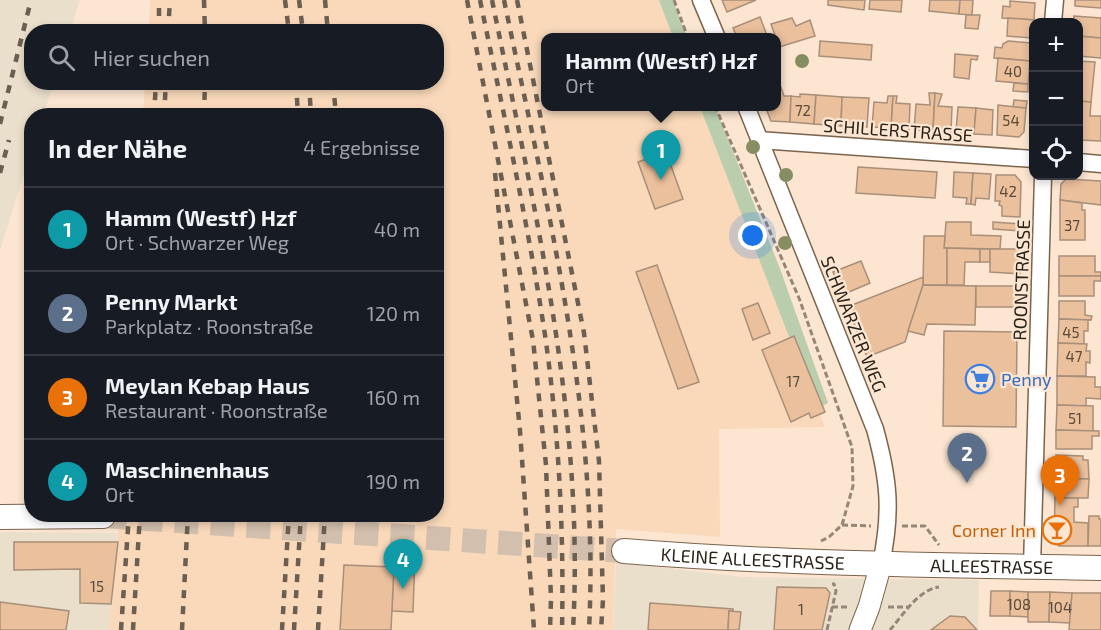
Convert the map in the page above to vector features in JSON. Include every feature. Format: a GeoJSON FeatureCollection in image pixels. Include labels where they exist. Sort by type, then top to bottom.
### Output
{"type":"FeatureCollection","features":[{"type":"Feature","properties":{"kind":"main road"},"geometry":{"type":"LineString","coordinates":[[0,517],[24,517]]}},
{"type":"Feature","properties":{"kind":"main road","name":"KLEINE ALLEESTRASSE"},"geometry":{"type":"LineString","coordinates":[[624,551],[716,558],[881,564]]}},
{"type":"Feature","properties":{"kind":"main road","name":"ALLEESTRASSE"},"geometry":{"type":"LineString","coordinates":[[881,564],[1101,568]]}},
{"type":"Feature","properties":{"kind":"street"},"geometry":{"type":"LineString","coordinates":[[701,0],[715,33]]}},
{"type":"Feature","properties":{"kind":"street"},"geometry":{"type":"LineString","coordinates":[[1053,18],[1055,0]]}},
{"type":"Feature","properties":{"kind":"street","name":"SCHWARZER WEG"},"geometry":{"type":"LineString","coordinates":[[748,111],[875,429],[886,468],[888,506],[888,526],[881,564]]}},
{"type":"Feature","properties":{"kind":"street","name":"SCHILLERSTRASSE"},"geometry":{"type":"LineString","coordinates":[[759,140],[1029,159]]}},
{"type":"Feature","properties":{"kind":"street"},"geometry":{"type":"LineString","coordinates":[[1083,162],[1101,164]]}},
{"type":"Feature","properties":{"kind":"street","name":"ROONSTRASSE"},"geometry":{"type":"LineString","coordinates":[[1032,567],[1043,180]]}},
{"type":"Feature","properties":{"kind":"street"},"geometry":{"type":"LineString","coordinates":[[860,630],[881,564]]}},
{"type":"Feature","properties":{"kind":"path"},"geometry":{"type":"LineString","coordinates":[[674,0],[686,33]]}},
{"type":"Feature","properties":{"kind":"path"},"geometry":{"type":"LineString","coordinates":[[717,111],[799,298],[852,447],[853,486],[842,525],[829,537],[820,541]]}},
{"type":"Feature","properties":{"kind":"path"},"geometry":{"type":"LineString","coordinates":[[825,584],[834,584],[836,591],[827,630]]}},
{"type":"Feature","properties":{"kind":"path"},"geometry":{"type":"LineString","coordinates":[[890,630],[929,588],[941,586]]}},
{"type":"Feature","properties":{"kind":"shaded area"},"geometry":{"type":"Polygon","coordinates":[[[0,0],[80,0],[72,24],[24,24],[24,90],[52,90],[45,108],[24,108],[24,174],[0,250],[0,0]]]}},
{"type":"Feature","properties":{"kind":"shaded area"},"geometry":{"type":"Polygon","coordinates":[[[150,0],[659,0],[671,33],[541,33],[541,111],[702,111],[825,427],[719,429],[720,537],[616,529],[613,630],[108,630],[119,522],[444,522],[444,108],[143,108],[145,90],[444,90],[444,24],[149,24],[150,0]]]}},
{"type":"Feature","properties":{"kind":"shaded area"},"geometry":{"type":"Polygon","coordinates":[[[0,532],[118,533],[108,630],[0,630],[0,532]]]}},
{"type":"Feature","properties":{"kind":"shaded area"},"geometry":{"type":"Polygon","coordinates":[[[616,562],[743,577],[979,580],[978,630],[613,630],[616,562]]]}},
{"type":"Feature","properties":{"kind":"green space"},"geometry":{"type":"Polygon","coordinates":[[[659,0],[673,0],[685,33],[671,33],[659,0]]]}},
{"type":"Feature","properties":{"kind":"green space"},"geometry":{"type":"Polygon","coordinates":[[[702,111],[717,111],[779,266],[828,403],[817,409],[702,111]]]}},
{"type":"Feature","properties":{"kind":"building"},"geometry":{"type":"Polygon","coordinates":[[[722,0],[756,0],[727,12],[722,0]]]}},
{"type":"Feature","properties":{"kind":"building"},"geometry":{"type":"Polygon","coordinates":[[[828,0],[865,0],[864,10],[828,5],[828,0]]]}},
{"type":"Feature","properties":{"kind":"building"},"geometry":{"type":"Polygon","coordinates":[[[870,0],[902,0],[901,12],[869,9],[870,0]]]}},
{"type":"Feature","properties":{"kind":"building"},"geometry":{"type":"Polygon","coordinates":[[[930,0],[960,0],[959,14],[929,11],[930,0]]]}},
{"type":"Feature","properties":{"kind":"building"},"geometry":{"type":"Polygon","coordinates":[[[960,0],[973,0],[972,15],[959,14],[960,0]]]}},
{"type":"Feature","properties":{"kind":"building"},"geometry":{"type":"Polygon","coordinates":[[[1075,0],[1101,0],[1101,8],[1075,6],[1075,0]]]}},
{"type":"Feature","properties":{"kind":"building"},"geometry":{"type":"Polygon","coordinates":[[[1010,1],[1035,3],[1034,18],[1002,18],[1003,6],[1010,7],[1010,1]]]}},
{"type":"Feature","properties":{"kind":"building"},"geometry":{"type":"Polygon","coordinates":[[[966,15],[980,15],[978,29],[965,28],[966,15]]]}},
{"type":"Feature","properties":{"kind":"building"},"geometry":{"type":"Polygon","coordinates":[[[1074,16],[1101,18],[1101,38],[1083,36],[1083,18],[1074,18],[1074,16]]]}},
{"type":"Feature","properties":{"kind":"building"},"geometry":{"type":"Polygon","coordinates":[[[760,17],[766,33],[735,33],[733,28],[760,17]]]}},
{"type":"Feature","properties":{"kind":"building"},"geometry":{"type":"Polygon","coordinates":[[[792,18],[796,26],[810,20],[815,36],[781,46],[781,33],[774,33],[771,24],[792,18]]]}},
{"type":"Feature","properties":{"kind":"building"},"geometry":{"type":"Polygon","coordinates":[[[1008,18],[1029,20],[1029,38],[1007,36],[1008,18]]]}},
{"type":"Feature","properties":{"kind":"building"},"geometry":{"type":"Polygon","coordinates":[[[1083,36],[1101,38],[1101,58],[1083,56],[1083,36]]]}},
{"type":"Feature","properties":{"kind":"building"},"geometry":{"type":"Polygon","coordinates":[[[820,41],[872,45],[871,60],[819,56],[820,41]]]}},
{"type":"Feature","properties":{"kind":"building"},"geometry":{"type":"Polygon","coordinates":[[[1008,41],[1029,43],[1029,61],[994,58],[995,47],[1002,48],[1003,44],[1008,41]]]}},
{"type":"Feature","properties":{"kind":"building"},"geometry":{"type":"Polygon","coordinates":[[[955,54],[978,56],[977,60],[971,59],[969,79],[954,77],[955,54]]]}},
{"type":"Feature","properties":{"kind":"building"},"geometry":{"type":"Polygon","coordinates":[[[998,58],[1029,61],[1028,84],[996,81],[998,58]]]}},
{"type":"Feature","properties":{"kind":"building"},"geometry":{"type":"Polygon","coordinates":[[[1083,61],[1095,62],[1091,102],[1083,101],[1083,61]]]}},
{"type":"Feature","properties":{"kind":"building"},"geometry":{"type":"Polygon","coordinates":[[[1014,83],[1028,84],[1028,92],[1013,91],[1014,83]]]}},
{"type":"Feature","properties":{"kind":"building"},"geometry":{"type":"Polygon","coordinates":[[[781,88],[784,96],[791,96],[790,122],[771,121],[767,111],[781,111],[781,88]]]}},
{"type":"Feature","properties":{"kind":"building"},"geometry":{"type":"Polygon","coordinates":[[[929,93],[935,93],[933,131],[914,130],[916,104],[930,105],[929,93]]]}},
{"type":"Feature","properties":{"kind":"building"},"geometry":{"type":"Polygon","coordinates":[[[935,93],[942,94],[938,106],[952,107],[951,132],[933,131],[935,93]]]}},
{"type":"Feature","properties":{"kind":"building"},"geometry":{"type":"Polygon","coordinates":[[[800,94],[816,95],[814,124],[790,122],[791,96],[800,97],[800,94]]]}},
{"type":"Feature","properties":{"kind":"building"},"geometry":{"type":"Polygon","coordinates":[[[816,95],[842,97],[841,126],[814,124],[816,95]]]}},
{"type":"Feature","properties":{"kind":"building"},"geometry":{"type":"Polygon","coordinates":[[[888,96],[893,96],[891,128],[872,127],[874,102],[887,103],[888,96]]]}},
{"type":"Feature","properties":{"kind":"building"},"geometry":{"type":"Polygon","coordinates":[[[893,96],[897,96],[896,103],[910,104],[909,130],[891,128],[893,96]]]}},
{"type":"Feature","properties":{"kind":"building"},"geometry":{"type":"Polygon","coordinates":[[[842,97],[869,98],[867,127],[841,126],[842,97]]]}},
{"type":"Feature","properties":{"kind":"building"},"geometry":{"type":"Polygon","coordinates":[[[1014,100],[1027,101],[1026,108],[1013,107],[1014,100]]]}},
{"type":"Feature","properties":{"kind":"building"},"geometry":{"type":"Polygon","coordinates":[[[1083,101],[1091,102],[1090,116],[1101,116],[1101,141],[1083,140],[1083,101]]]}},
{"type":"Feature","properties":{"kind":"building"},"geometry":{"type":"Polygon","coordinates":[[[998,105],[1026,108],[1024,132],[1019,137],[997,135],[998,105]]]}},
{"type":"Feature","properties":{"kind":"building"},"geometry":{"type":"Polygon","coordinates":[[[958,107],[976,108],[974,134],[956,132],[958,107]]]}},
{"type":"Feature","properties":{"kind":"building"},"geometry":{"type":"Polygon","coordinates":[[[976,108],[993,110],[992,135],[974,134],[976,108]]]}},
{"type":"Feature","properties":{"kind":"building"},"geometry":{"type":"Polygon","coordinates":[[[666,152],[683,199],[655,209],[638,162],[666,152]]]}},
{"type":"Feature","properties":{"kind":"building"},"geometry":{"type":"Polygon","coordinates":[[[858,167],[937,172],[935,198],[856,193],[858,167]]]}},
{"type":"Feature","properties":{"kind":"building"},"geometry":{"type":"Polygon","coordinates":[[[954,172],[973,173],[971,204],[966,204],[967,198],[953,197],[954,172]]]}},
{"type":"Feature","properties":{"kind":"building"},"geometry":{"type":"Polygon","coordinates":[[[973,173],[991,174],[989,199],[976,198],[975,205],[971,204],[973,173]]]}},
{"type":"Feature","properties":{"kind":"building"},"geometry":{"type":"Polygon","coordinates":[[[996,175],[1015,175],[1021,182],[1020,217],[1002,216],[1000,201],[995,201],[996,175]]]}},
{"type":"Feature","properties":{"kind":"building"},"geometry":{"type":"Polygon","coordinates":[[[1065,180],[1101,181],[1101,205],[1060,200],[1061,184],[1065,180]]]}},
{"type":"Feature","properties":{"kind":"building"},"geometry":{"type":"Polygon","coordinates":[[[1060,200],[1082,203],[1082,210],[1085,210],[1085,240],[1060,240],[1060,200]]]}},
{"type":"Feature","properties":{"kind":"building"},"geometry":{"type":"Polygon","coordinates":[[[946,222],[971,222],[971,235],[1001,236],[1000,249],[944,248],[946,222]]]}},
{"type":"Feature","properties":{"kind":"building"},"geometry":{"type":"Polygon","coordinates":[[[993,222],[1020,224],[1020,231],[993,229],[993,222]]]}},
{"type":"Feature","properties":{"kind":"building"},"geometry":{"type":"Polygon","coordinates":[[[924,236],[945,236],[947,285],[923,285],[924,236]]]}},
{"type":"Feature","properties":{"kind":"building"},"geometry":{"type":"Polygon","coordinates":[[[947,248],[980,249],[980,262],[965,262],[964,285],[947,285],[947,248]]]}},
{"type":"Feature","properties":{"kind":"building"},"geometry":{"type":"Polygon","coordinates":[[[980,249],[990,249],[990,262],[980,262],[980,249]]]}},
{"type":"Feature","properties":{"kind":"building"},"geometry":{"type":"Polygon","coordinates":[[[990,249],[1020,249],[1020,274],[990,272],[990,249]]]}},
{"type":"Feature","properties":{"kind":"building"},"geometry":{"type":"Polygon","coordinates":[[[1059,256],[1095,256],[1095,272],[1101,272],[1101,276],[1059,276],[1059,256]]]}},
{"type":"Feature","properties":{"kind":"building"},"geometry":{"type":"Polygon","coordinates":[[[861,261],[870,283],[842,295],[833,272],[861,261]]]}},
{"type":"Feature","properties":{"kind":"building"},"geometry":{"type":"Polygon","coordinates":[[[657,265],[699,382],[678,389],[636,272],[657,265]]]}},
{"type":"Feature","properties":{"kind":"building"},"geometry":{"type":"Polygon","coordinates":[[[1059,276],[1101,276],[1101,281],[1094,281],[1094,296],[1059,296],[1059,276]]]}},
{"type":"Feature","properties":{"kind":"building"},"geometry":{"type":"Polygon","coordinates":[[[923,277],[923,285],[905,342],[867,357],[847,307],[923,277]]]}},
{"type":"Feature","properties":{"kind":"building"},"geometry":{"type":"Polygon","coordinates":[[[923,285],[976,286],[975,325],[927,324],[924,335],[908,331],[923,285]]]}},
{"type":"Feature","properties":{"kind":"building"},"geometry":{"type":"Polygon","coordinates":[[[976,286],[1019,286],[1019,307],[976,307],[976,286]]]}},
{"type":"Feature","properties":{"kind":"building"},"geometry":{"type":"Polygon","coordinates":[[[1059,301],[1085,301],[1085,315],[1092,316],[1091,320],[1059,319],[1059,301]]]}},
{"type":"Feature","properties":{"kind":"building"},"geometry":{"type":"Polygon","coordinates":[[[758,303],[770,333],[753,340],[742,309],[758,303]]]}},
{"type":"Feature","properties":{"kind":"building"},"geometry":{"type":"Polygon","coordinates":[[[1059,319],[1091,320],[1088,320],[1088,331],[1084,331],[1084,344],[1058,343],[1059,319]]]}},
{"type":"Feature","properties":{"kind":"building","name":"Penny"},"geometry":{"type":"Polygon","coordinates":[[[944,331],[1017,332],[1016,427],[943,426],[944,331]]]}},
{"type":"Feature","properties":{"kind":"building"},"geometry":{"type":"Polygon","coordinates":[[[794,336],[825,412],[811,418],[809,413],[791,422],[762,350],[794,336]]]}},
{"type":"Feature","properties":{"kind":"building"},"geometry":{"type":"Polygon","coordinates":[[[1058,343],[1087,344],[1086,351],[1090,351],[1090,363],[1086,362],[1086,376],[1057,376],[1058,343]]]}},
{"type":"Feature","properties":{"kind":"building"},"geometry":{"type":"Polygon","coordinates":[[[1057,376],[1095,377],[1095,387],[1101,387],[1101,399],[1086,398],[1086,406],[1057,405],[1057,376]]]}},
{"type":"Feature","properties":{"kind":"building"},"geometry":{"type":"Polygon","coordinates":[[[1057,405],[1093,406],[1093,431],[1056,430],[1057,405]]]}},
{"type":"Feature","properties":{"kind":"building"},"geometry":{"type":"Polygon","coordinates":[[[1056,430],[1099,431],[1099,436],[1092,436],[1092,449],[1056,449],[1056,430]]]}},
{"type":"Feature","properties":{"kind":"building"},"geometry":{"type":"Polygon","coordinates":[[[1056,455],[1083,456],[1083,460],[1088,460],[1089,479],[1055,478],[1056,455]]]}},
{"type":"Feature","properties":{"kind":"building"},"geometry":{"type":"Polygon","coordinates":[[[1055,478],[1089,479],[1088,498],[1055,498],[1055,478]]]}},
{"type":"Feature","properties":{"kind":"building"},"geometry":{"type":"Polygon","coordinates":[[[1055,498],[1078,498],[1078,507],[1074,507],[1074,522],[1088,523],[1088,546],[1059,546],[1054,540],[1055,498]]]}},
{"type":"Feature","properties":{"kind":"building"},"geometry":{"type":"Polygon","coordinates":[[[1089,516],[1099,516],[1101,519],[1101,546],[1088,546],[1089,516]]]}},
{"type":"Feature","properties":{"kind":"building"},"geometry":{"type":"Polygon","coordinates":[[[14,542],[118,542],[111,604],[80,603],[80,569],[14,570],[14,542]]]}},
{"type":"Feature","properties":{"kind":"building"},"geometry":{"type":"Polygon","coordinates":[[[394,556],[415,557],[413,612],[392,611],[394,556]]]}},
{"type":"Feature","properties":{"kind":"building"},"geometry":{"type":"Polygon","coordinates":[[[344,565],[394,567],[391,630],[340,630],[344,565]]]}},
{"type":"Feature","properties":{"kind":"building"},"geometry":{"type":"Polygon","coordinates":[[[777,587],[826,588],[830,593],[822,630],[774,630],[777,587]]]}},
{"type":"Feature","properties":{"kind":"building"},"geometry":{"type":"Polygon","coordinates":[[[991,591],[1010,591],[1010,616],[990,616],[991,591]]]}},
{"type":"Feature","properties":{"kind":"building"},"geometry":{"type":"Polygon","coordinates":[[[1010,591],[1028,592],[1028,617],[1010,616],[1010,591]]]}},
{"type":"Feature","properties":{"kind":"building"},"geometry":{"type":"Polygon","coordinates":[[[1028,592],[1050,592],[1049,622],[1028,622],[1028,592]]]}},
{"type":"Feature","properties":{"kind":"building"},"geometry":{"type":"Polygon","coordinates":[[[1050,592],[1072,593],[1070,623],[1049,622],[1050,592]]]}},
{"type":"Feature","properties":{"kind":"building"},"geometry":{"type":"Polygon","coordinates":[[[1072,593],[1101,593],[1101,630],[1069,630],[1072,593]]]}},
{"type":"Feature","properties":{"kind":"building"},"geometry":{"type":"Polygon","coordinates":[[[0,602],[69,611],[66,630],[0,630],[0,602]]]}},
{"type":"Feature","properties":{"kind":"building"},"geometry":{"type":"Polygon","coordinates":[[[650,603],[733,609],[733,612],[729,611],[728,630],[648,630],[650,603]]]}},
{"type":"Feature","properties":{"kind":"building"},"geometry":{"type":"Polygon","coordinates":[[[729,611],[741,612],[739,630],[728,630],[729,611]]]}},
{"type":"Feature","properties":{"kind":"building"},"geometry":{"type":"Polygon","coordinates":[[[950,616],[965,617],[977,630],[931,630],[950,616]]]}},
{"type":"Feature","properties":{"kind":"tunnel"},"geometry":{"type":"LineString","coordinates":[[192,522],[624,551]]}},
{"type":"Feature","properties":{"kind":"railway"},"geometry":{"type":"LineString","coordinates":[[25,24],[31,0]]}},
{"type":"Feature","properties":{"kind":"railway"},"geometry":{"type":"LineString","coordinates":[[159,0],[159,24]]}},
{"type":"Feature","properties":{"kind":"railway"},"geometry":{"type":"LineString","coordinates":[[168,24],[170,0]]}},
{"type":"Feature","properties":{"kind":"railway"},"geometry":{"type":"LineString","coordinates":[[204,0],[205,24]]}},
{"type":"Feature","properties":{"kind":"railway"},"geometry":{"type":"LineString","coordinates":[[285,0],[288,24]]}},
{"type":"Feature","properties":{"kind":"railway"},"geometry":{"type":"LineString","coordinates":[[299,0],[302,24]]}},
{"type":"Feature","properties":{"kind":"railway"},"geometry":{"type":"LineString","coordinates":[[325,0],[327,24]]}},
{"type":"Feature","properties":{"kind":"railway"},"geometry":{"type":"LineString","coordinates":[[467,0],[533,340],[546,465],[550,630]]}},
{"type":"Feature","properties":{"kind":"railway"},"geometry":{"type":"LineString","coordinates":[[480,0],[523,209],[550,372],[559,482],[562,630]]}},
{"type":"Feature","properties":{"kind":"railway"},"geometry":{"type":"LineString","coordinates":[[492,0],[539,234],[564,392],[575,550],[573,630]]}},
{"type":"Feature","properties":{"kind":"railway"},"geometry":{"type":"LineString","coordinates":[[504,0],[553,234],[578,392],[586,471],[590,550],[589,630]]}},
{"type":"Feature","properties":{"kind":"railway"},"geometry":{"type":"LineString","coordinates":[[517,0],[584,333],[599,461],[603,600],[601,630]]}},
{"type":"Feature","properties":{"kind":"railway"},"geometry":{"type":"LineString","coordinates":[[0,124],[24,28]]}},
{"type":"Feature","properties":{"kind":"railway"},"geometry":{"type":"LineString","coordinates":[[154,108],[156,90]]}},
{"type":"Feature","properties":{"kind":"railway"},"geometry":{"type":"LineString","coordinates":[[164,108],[166,90]]}},
{"type":"Feature","properties":{"kind":"railway"},"geometry":{"type":"LineString","coordinates":[[204,108],[205,90]]}},
{"type":"Feature","properties":{"kind":"railway"},"geometry":{"type":"LineString","coordinates":[[296,90],[298,108]]}},
{"type":"Feature","properties":{"kind":"railway"},"geometry":{"type":"LineString","coordinates":[[309,90],[311,108]]}},
{"type":"Feature","properties":{"kind":"railway"},"geometry":{"type":"LineString","coordinates":[[334,90],[335,108]]}},
{"type":"Feature","properties":{"kind":"railway"},"geometry":{"type":"LineString","coordinates":[[0,173],[9,140]]}},
{"type":"Feature","properties":{"kind":"railway"},"geometry":{"type":"LineString","coordinates":[[495,173],[520,431],[534,630]]}},
{"type":"Feature","properties":{"kind":"railway"},"geometry":{"type":"LineString","coordinates":[[121,630],[128,522]]}},
{"type":"Feature","properties":{"kind":"railway"},"geometry":{"type":"LineString","coordinates":[[133,630],[140,522]]}},
{"type":"Feature","properties":{"kind":"railway"},"geometry":{"type":"LineString","coordinates":[[182,630],[188,522]]}},
{"type":"Feature","properties":{"kind":"railway"},"geometry":{"type":"LineString","coordinates":[[282,630],[289,522]]}},
{"type":"Feature","properties":{"kind":"railway"},"geometry":{"type":"LineString","coordinates":[[294,630],[301,522]]}},
{"type":"Feature","properties":{"kind":"railway"},"geometry":{"type":"LineString","coordinates":[[318,630],[325,522]]}},
{"type":"Feature","properties":{"kind":"place","name":"Hamm (Westf) Hzf"},"geometry":{"type":"Point","coordinates":[661,180]}},
{"type":"Feature","properties":{"kind":"place","name":"Penny"},"geometry":{"type":"Point","coordinates":[980,379]}},
{"type":"Feature","properties":{"kind":"place","name":"Penny Markt"},"geometry":{"type":"Point","coordinates":[967,483]}},
{"type":"Feature","properties":{"kind":"place","name":"Meylan Kebap Haus"},"geometry":{"type":"Point","coordinates":[1060,505]}},
{"type":"Feature","properties":{"kind":"place","name":"Corner Inn"},"geometry":{"type":"Point","coordinates":[1057,530]}},
{"type":"Feature","properties":{"kind":"place","name":"Maschinenhaus"},"geometry":{"type":"Point","coordinates":[403,589]}}]}
